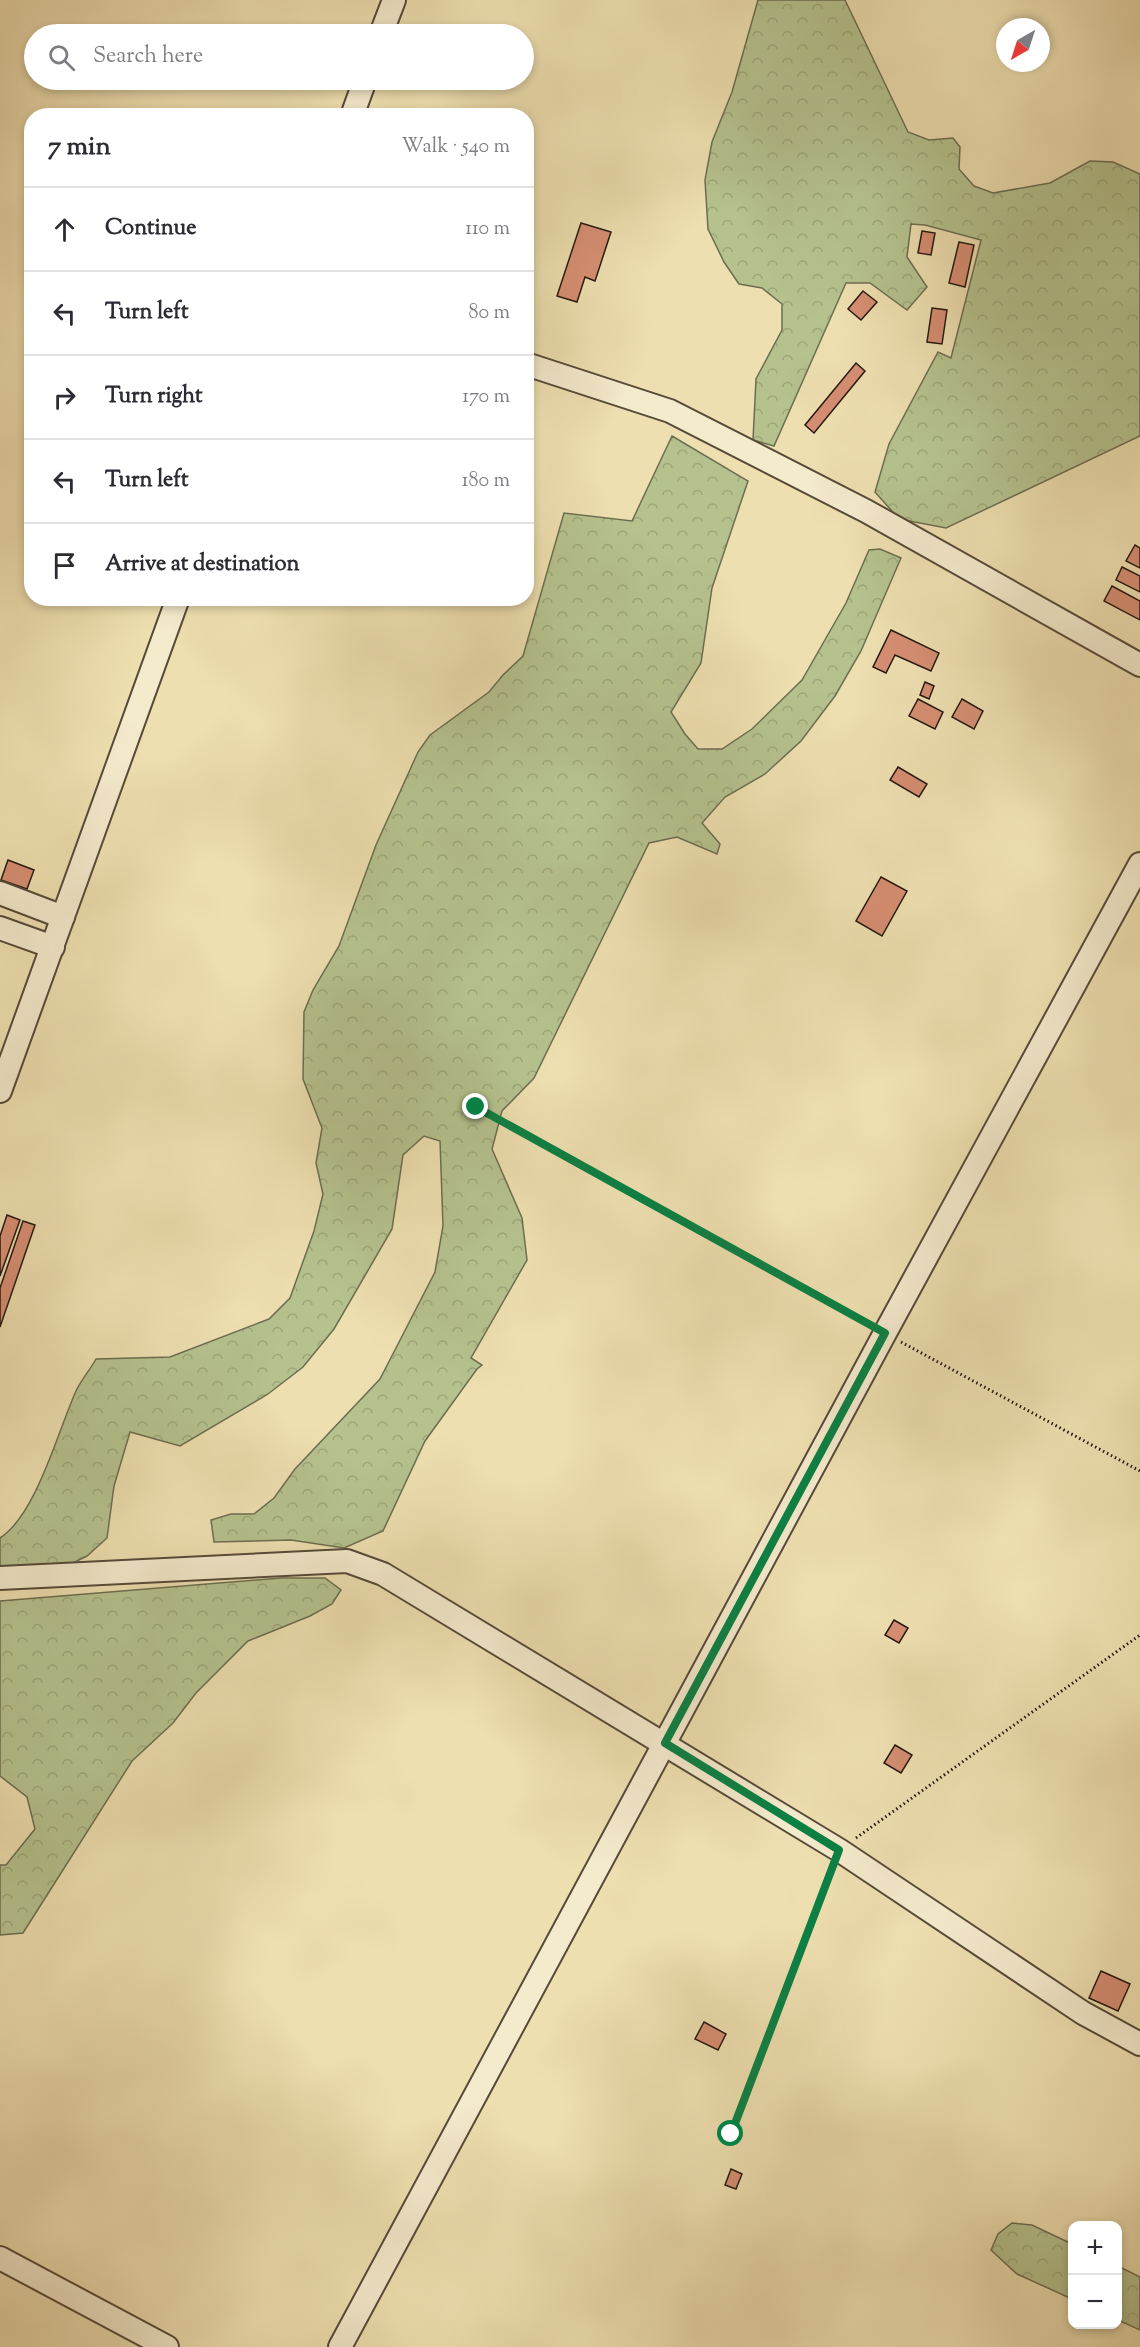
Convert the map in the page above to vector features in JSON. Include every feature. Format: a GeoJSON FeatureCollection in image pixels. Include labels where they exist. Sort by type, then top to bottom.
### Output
{"type":"FeatureCollection","features":[{"type":"Feature","properties":{"kind":"street"},"geometry":{"type":"LineString","coordinates":[[385,24],[394,0]]}},
{"type":"Feature","properties":{"kind":"street"},"geometry":{"type":"LineString","coordinates":[[355,108],[361,90]]}},
{"type":"Feature","properties":{"kind":"street"},"geometry":{"type":"LineString","coordinates":[[534,367],[670,411],[866,512],[1140,665]]}},
{"type":"Feature","properties":{"kind":"street"},"geometry":{"type":"LineString","coordinates":[[0,1091],[175,606]]}},
{"type":"Feature","properties":{"kind":"street"},"geometry":{"type":"LineString","coordinates":[[340,2347],[1140,864]]}},
{"type":"Feature","properties":{"kind":"street"},"geometry":{"type":"LineString","coordinates":[[0,893],[63,917]]}},
{"type":"Feature","properties":{"kind":"street"},"geometry":{"type":"LineString","coordinates":[[0,928],[53,947]]}},
{"type":"Feature","properties":{"kind":"street"},"geometry":{"type":"LineString","coordinates":[[0,1578],[347,1561],[383,1574],[839,1850],[1083,2013],[1140,2044]]}},
{"type":"Feature","properties":{"kind":"street"},"geometry":{"type":"LineString","coordinates":[[0,2258],[167,2347]]}},
{"type":"Feature","properties":{"kind":"path"},"geometry":{"type":"LineString","coordinates":[[476,1107],[1140,1471]]}},
{"type":"Feature","properties":{"kind":"path"},"geometry":{"type":"LineString","coordinates":[[731,2134],[839,1850],[1140,1635]]}},
{"type":"Feature","properties":{"kind":"green space"},"geometry":{"type":"Polygon","coordinates":[[[758,0],[845,0],[908,132],[929,140],[953,138],[960,147],[959,169],[974,186],[993,193],[1050,183],[1090,161],[1113,162],[1140,174],[1140,436],[946,528],[899,519],[875,492],[889,444],[938,352],[951,358],[981,240],[925,225],[911,224],[907,257],[927,287],[907,310],[870,283],[846,283],[774,446],[753,440],[756,379],[782,330],[782,304],[762,288],[739,284],[724,262],[708,229],[705,180],[712,142],[732,92],[758,0]]]}},
{"type":"Feature","properties":{"kind":"green space"},"geometry":{"type":"Polygon","coordinates":[[[672,436],[748,481],[712,588],[701,663],[671,712],[698,749],[722,749],[752,729],[802,680],[846,603],[869,550],[880,549],[901,558],[861,651],[835,696],[801,741],[765,774],[725,797],[702,823],[720,844],[717,854],[677,837],[649,843],[534,1078],[502,1111],[492,1149],[522,1218],[527,1260],[471,1358],[482,1365],[425,1441],[383,1531],[344,1548],[291,1540],[214,1542],[211,1520],[231,1514],[254,1514],[274,1498],[295,1469],[380,1379],[435,1272],[443,1226],[440,1141],[424,1136],[403,1155],[392,1229],[334,1329],[303,1367],[268,1394],[180,1446],[130,1432],[114,1486],[107,1538],[87,1556],[69,1565],[0,1568],[0,1538],[13,1527],[25,1511],[45,1471],[76,1391],[96,1359],[170,1357],[269,1319],[290,1298],[314,1231],[323,1194],[316,1163],[322,1128],[303,1079],[304,1012],[313,990],[339,946],[376,845],[418,752],[430,735],[489,692],[523,656],[564,513],[632,521],[672,436]]]}},
{"type":"Feature","properties":{"kind":"green space"},"geometry":{"type":"Polygon","coordinates":[[[281,1578],[325,1578],[341,1590],[332,1604],[310,1616],[248,1641],[196,1693],[173,1723],[132,1761],[23,1933],[0,1935],[0,1865],[6,1865],[35,1829],[27,1797],[0,1776],[0,1601],[281,1578]]]}},
{"type":"Feature","properties":{"kind":"green space"},"geometry":{"type":"Polygon","coordinates":[[[1012,2223],[1032,2225],[1068,2242],[1068,2297],[1017,2274],[991,2250],[998,2234],[1012,2223]]]}},
{"type":"Feature","properties":{"kind":"green space"},"geometry":{"type":"Polygon","coordinates":[[[1122,2268],[1140,2277],[1140,2330],[1122,2322],[1122,2268]]]}},
{"type":"Feature","properties":{"kind":"building"},"geometry":{"type":"Polygon","coordinates":[[[581,223],[611,232],[595,281],[585,277],[577,302],[557,296],[581,223]]]}},
{"type":"Feature","properties":{"kind":"building"},"geometry":{"type":"Polygon","coordinates":[[[922,231],[935,233],[931,255],[918,253],[922,231]]]}},
{"type":"Feature","properties":{"kind":"building"},"geometry":{"type":"Polygon","coordinates":[[[959,242],[974,245],[965,287],[949,283],[959,242]]]}},
{"type":"Feature","properties":{"kind":"building"},"geometry":{"type":"Polygon","coordinates":[[[863,291],[877,302],[861,320],[848,309],[863,291]]]}},
{"type":"Feature","properties":{"kind":"building"},"geometry":{"type":"Polygon","coordinates":[[[932,308],[947,310],[942,344],[927,342],[932,308]]]}},
{"type":"Feature","properties":{"kind":"building"},"geometry":{"type":"Polygon","coordinates":[[[856,363],[865,371],[814,433],[805,425],[856,363]]]}},
{"type":"Feature","properties":{"kind":"building"},"geometry":{"type":"Polygon","coordinates":[[[1135,545],[1140,548],[1140,568],[1126,561],[1135,545]]]}},
{"type":"Feature","properties":{"kind":"building"},"geometry":{"type":"Polygon","coordinates":[[[1122,567],[1140,576],[1140,592],[1116,580],[1122,567]]]}},
{"type":"Feature","properties":{"kind":"building"},"geometry":{"type":"Polygon","coordinates":[[[1112,586],[1140,601],[1140,620],[1104,601],[1112,586]]]}},
{"type":"Feature","properties":{"kind":"building"},"geometry":{"type":"Polygon","coordinates":[[[891,630],[939,653],[931,671],[895,655],[886,673],[873,667],[891,630]]]}},
{"type":"Feature","properties":{"kind":"building"},"geometry":{"type":"Polygon","coordinates":[[[925,682],[934,686],[929,699],[920,695],[925,682]]]}},
{"type":"Feature","properties":{"kind":"building"},"geometry":{"type":"Polygon","coordinates":[[[918,699],[943,712],[935,729],[909,716],[918,699]]]}},
{"type":"Feature","properties":{"kind":"building"},"geometry":{"type":"Polygon","coordinates":[[[962,699],[983,711],[974,729],[952,717],[962,699]]]}},
{"type":"Feature","properties":{"kind":"building"},"geometry":{"type":"Polygon","coordinates":[[[898,767],[927,784],[919,797],[890,780],[898,767]]]}},
{"type":"Feature","properties":{"kind":"building"},"geometry":{"type":"Polygon","coordinates":[[[8,860],[34,870],[27,889],[1,880],[8,860]]]}},
{"type":"Feature","properties":{"kind":"building"},"geometry":{"type":"Polygon","coordinates":[[[881,877],[907,891],[882,936],[856,921],[881,877]]]}},
{"type":"Feature","properties":{"kind":"building"},"geometry":{"type":"Polygon","coordinates":[[[7,1215],[20,1220],[0,1276],[0,1236],[7,1215]]]}},
{"type":"Feature","properties":{"kind":"building"},"geometry":{"type":"Polygon","coordinates":[[[23,1221],[35,1225],[0,1327],[0,1288],[23,1221]]]}},
{"type":"Feature","properties":{"kind":"building"},"geometry":{"type":"Polygon","coordinates":[[[894,1620],[908,1628],[899,1643],[885,1635],[894,1620]]]}},
{"type":"Feature","properties":{"kind":"building"},"geometry":{"type":"Polygon","coordinates":[[[895,1745],[912,1755],[901,1773],[884,1763],[895,1745]]]}},
{"type":"Feature","properties":{"kind":"building"},"geometry":{"type":"Polygon","coordinates":[[[1101,1971],[1130,1984],[1118,2011],[1089,1998],[1101,1971]]]}},
{"type":"Feature","properties":{"kind":"building"},"geometry":{"type":"Polygon","coordinates":[[[704,2022],[726,2034],[718,2050],[695,2039],[704,2022]]]}},
{"type":"Feature","properties":{"kind":"building"},"geometry":{"type":"Polygon","coordinates":[[[731,2169],[742,2174],[736,2189],[725,2185],[731,2169]]]}},
{"type":"Feature","properties":{"kind":"route"},"geometry":{"type":"LineString","coordinates":[[476,1107],[885,1333],[665,1743],[839,1850],[731,2134]]}}]}
